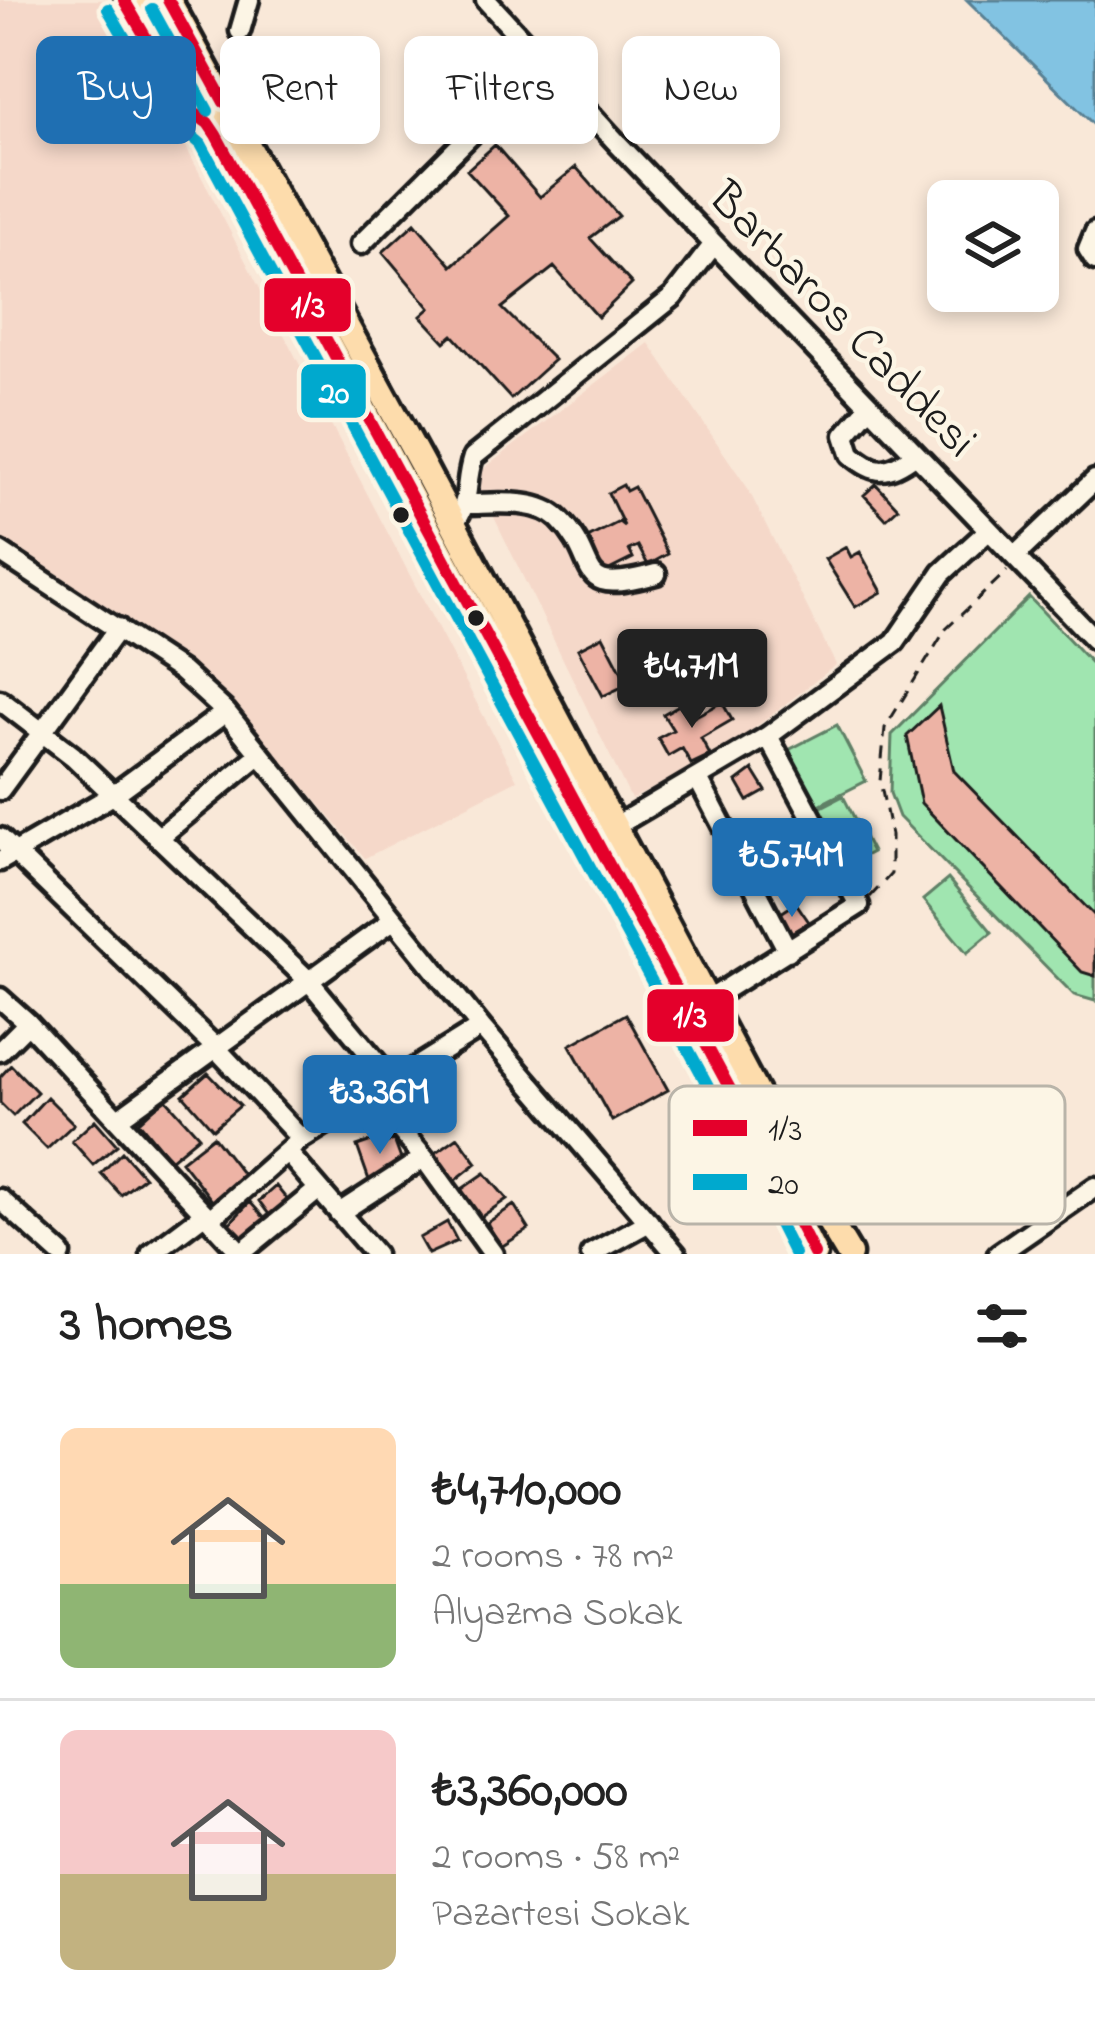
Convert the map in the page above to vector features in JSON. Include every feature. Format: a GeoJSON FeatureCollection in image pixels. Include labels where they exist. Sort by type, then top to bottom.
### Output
{"type":"FeatureCollection","features":[{"type":"Feature","properties":{"kind":"main road"},"geometry":{"type":"LineString","coordinates":[[143,0],[728,1086]]}},
{"type":"Feature","properties":{"kind":"main road"},"geometry":{"type":"LineString","coordinates":[[168,0],[460,515],[614,827],[753,1086]]}},
{"type":"Feature","properties":{"kind":"main road"},"geometry":{"type":"LineString","coordinates":[[799,1224],[814,1254]]}},
{"type":"Feature","properties":{"kind":"main road"},"geometry":{"type":"LineString","coordinates":[[829,1224],[849,1254]]}},
{"type":"Feature","properties":{"kind":"street"},"geometry":{"type":"LineString","coordinates":[[124,0],[187,108],[208,123]]}},
{"type":"Feature","properties":{"kind":"street"},"geometry":{"type":"LineString","coordinates":[[240,31],[249,0]]}},
{"type":"Feature","properties":{"kind":"street","name":"Barbaros Caddesi"},"geometry":{"type":"LineString","coordinates":[[485,0],[518,36]]}},
{"type":"Feature","properties":{"kind":"street","name":"Barbaros Caddesi"},"geometry":{"type":"LineString","coordinates":[[598,122],[1095,640]]}},
{"type":"Feature","properties":{"kind":"street"},"geometry":{"type":"LineString","coordinates":[[361,244],[462,144]]}},
{"type":"Feature","properties":{"kind":"street"},"geometry":{"type":"LineString","coordinates":[[1095,232],[1088,249],[1095,260]]}},
{"type":"Feature","properties":{"kind":"street"},"geometry":{"type":"LineString","coordinates":[[656,574],[619,584],[603,582],[557,518],[540,508],[460,515],[466,478],[473,457],[673,297],[714,244]]}},
{"type":"Feature","properties":{"kind":"street"},"geometry":{"type":"LineString","coordinates":[[868,407],[845,435],[851,454],[878,472],[897,468],[914,454]]}},
{"type":"Feature","properties":{"kind":"street"},"geometry":{"type":"LineString","coordinates":[[1016,558],[1095,480]]}},
{"type":"Feature","properties":{"kind":"street"},"geometry":{"type":"LineString","coordinates":[[614,827],[768,736],[895,641],[942,573],[988,531]]}},
{"type":"Feature","properties":{"kind":"street"},"geometry":{"type":"LineString","coordinates":[[0,552],[181,670],[226,712],[481,1027],[676,1254]]}},
{"type":"Feature","properties":{"kind":"street"},"geometry":{"type":"LineString","coordinates":[[0,790],[118,628]]}},
{"type":"Feature","properties":{"kind":"street"},"geometry":{"type":"LineString","coordinates":[[0,700],[45,732],[310,982],[393,1082]]}},
{"type":"Feature","properties":{"kind":"street"},"geometry":{"type":"LineString","coordinates":[[8,856],[113,795],[226,712]]}},
{"type":"Feature","properties":{"kind":"street"},"geometry":{"type":"LineString","coordinates":[[707,1001],[859,905],[768,736]]}},
{"type":"Feature","properties":{"kind":"street"},"geometry":{"type":"LineString","coordinates":[[158,838],[259,755]]}},
{"type":"Feature","properties":{"kind":"street"},"geometry":{"type":"LineString","coordinates":[[698,779],[788,951]]}},
{"type":"Feature","properties":{"kind":"street"},"geometry":{"type":"LineString","coordinates":[[0,838],[8,856],[214,1046],[294,1145],[319,1189],[375,1254]]}},
{"type":"Feature","properties":{"kind":"street"},"geometry":{"type":"LineString","coordinates":[[118,1119],[393,920]]}},
{"type":"Feature","properties":{"kind":"street"},"geometry":{"type":"LineString","coordinates":[[0,998],[242,1254],[319,1189]]}},
{"type":"Feature","properties":{"kind":"street"},"geometry":{"type":"LineString","coordinates":[[0,1051],[28,1023]]}},
{"type":"Feature","properties":{"kind":"street"},"geometry":{"type":"LineString","coordinates":[[151,1254],[207,1216],[294,1145],[481,1027]]}},
{"type":"Feature","properties":{"kind":"street"},"geometry":{"type":"LineString","coordinates":[[370,1095],[424,1158],[493,1254]]}},
{"type":"Feature","properties":{"kind":"street"},"geometry":{"type":"LineString","coordinates":[[339,1213],[424,1158]]}},
{"type":"Feature","properties":{"kind":"street"},"geometry":{"type":"LineString","coordinates":[[1065,1208],[1095,1187]]}},
{"type":"Feature","properties":{"kind":"street"},"geometry":{"type":"LineString","coordinates":[[0,1199],[61,1254]]}},
{"type":"Feature","properties":{"kind":"street"},"geometry":{"type":"LineString","coordinates":[[598,1252],[649,1222]]}},
{"type":"Feature","properties":{"kind":"street"},"geometry":{"type":"LineString","coordinates":[[998,1254],[1041,1224]]}},
{"type":"Feature","properties":{"kind":"path"},"geometry":{"type":"LineString","coordinates":[[859,905],[877,893],[891,874],[891,835],[880,781],[885,728],[946,629],[1016,558]]}},
{"type":"Feature","properties":{"kind":"shaded area"},"geometry":{"type":"Polygon","coordinates":[[[0,0],[109,0],[128,36],[36,36],[36,144],[184,144],[517,780],[365,858],[226,695],[168,648],[0,540],[0,0]]]}},
{"type":"Feature","properties":{"kind":"shaded area"},"geometry":{"type":"Polygon","coordinates":[[[649,343],[747,487],[836,665],[713,760],[631,799],[474,476],[649,343]]]}},
{"type":"Feature","properties":{"kind":"green space"},"geometry":{"type":"Polygon","coordinates":[[[1029,597],[1095,667],[1095,1001],[1074,995],[899,817],[890,793],[892,735],[1029,597]]]}},
{"type":"Feature","properties":{"kind":"green space"},"geometry":{"type":"Polygon","coordinates":[[[837,725],[866,781],[809,810],[781,754],[837,725]]]}},
{"type":"Feature","properties":{"kind":"green space"},"geometry":{"type":"Polygon","coordinates":[[[843,796],[872,852],[841,868],[812,812],[843,796]]]}},
{"type":"Feature","properties":{"kind":"green space"},"geometry":{"type":"Polygon","coordinates":[[[948,879],[992,932],[967,953],[923,900],[948,879]]]}},
{"type":"Feature","properties":{"kind":"water"},"geometry":{"type":"Polygon","coordinates":[[[967,0],[1095,0],[1095,126],[967,0]]]}},
{"type":"Feature","properties":{"kind":"building"},"geometry":{"type":"Polygon","coordinates":[[[495,145],[540,197],[576,167],[619,216],[590,238],[632,284],[598,317],[554,267],[502,308],[554,360],[511,399],[453,335],[445,342],[421,316],[430,308],[383,252],[415,223],[452,266],[509,216],[467,170],[495,145]]]}},
{"type":"Feature","properties":{"kind":"building"},"geometry":{"type":"Polygon","coordinates":[[[876,484],[898,508],[886,519],[864,495],[876,484]]]}},
{"type":"Feature","properties":{"kind":"building"},"geometry":{"type":"Polygon","coordinates":[[[623,485],[626,491],[634,487],[668,554],[648,565],[638,546],[629,550],[633,558],[601,574],[584,540],[619,522],[624,526],[608,493],[623,485]]]}},
{"type":"Feature","properties":{"kind":"building"},"geometry":{"type":"Polygon","coordinates":[[[846,547],[851,557],[860,552],[882,592],[855,607],[825,559],[846,547]]]}},
{"type":"Feature","properties":{"kind":"building"},"geometry":{"type":"Polygon","coordinates":[[[603,636],[628,684],[603,696],[578,649],[603,636]]]}},
{"type":"Feature","properties":{"kind":"building"},"geometry":{"type":"Polygon","coordinates":[[[722,702],[732,720],[701,738],[710,755],[691,764],[682,748],[668,756],[658,738],[673,730],[663,714],[681,704],[690,719],[722,702]]]}},
{"type":"Feature","properties":{"kind":"building"},"geometry":{"type":"Polygon","coordinates":[[[939,706],[954,771],[1095,916],[1095,976],[1082,972],[921,803],[907,736],[939,706]]]}},
{"type":"Feature","properties":{"kind":"building"},"geometry":{"type":"Polygon","coordinates":[[[753,770],[766,791],[748,801],[737,782],[753,770]]]}},
{"type":"Feature","properties":{"kind":"building"},"geometry":{"type":"Polygon","coordinates":[[[813,855],[824,877],[801,889],[789,871],[813,855]]]}},
{"type":"Feature","properties":{"kind":"building"},"geometry":{"type":"Polygon","coordinates":[[[796,903],[809,922],[786,936],[775,917],[796,903]]]}},
{"type":"Feature","properties":{"kind":"building"},"geometry":{"type":"Polygon","coordinates":[[[626,1014],[668,1090],[612,1121],[570,1045],[626,1014]]]}},
{"type":"Feature","properties":{"kind":"building"},"geometry":{"type":"Polygon","coordinates":[[[11,1065],[37,1092],[13,1116],[0,1103],[0,1077],[11,1065]]]}},
{"type":"Feature","properties":{"kind":"building"},"geometry":{"type":"Polygon","coordinates":[[[208,1073],[240,1106],[213,1129],[183,1095],[208,1073]]]}},
{"type":"Feature","properties":{"kind":"building"},"geometry":{"type":"Polygon","coordinates":[[[47,1097],[74,1124],[47,1149],[22,1124],[47,1097]]]}},
{"type":"Feature","properties":{"kind":"building"},"geometry":{"type":"Polygon","coordinates":[[[165,1098],[199,1136],[170,1160],[139,1122],[165,1098]]]}},
{"type":"Feature","properties":{"kind":"building"},"geometry":{"type":"Polygon","coordinates":[[[95,1120],[117,1145],[93,1165],[72,1141],[95,1120]]]}},
{"type":"Feature","properties":{"kind":"building"},"geometry":{"type":"Polygon","coordinates":[[[213,1136],[245,1177],[213,1202],[181,1161],[213,1136]]]}},
{"type":"Feature","properties":{"kind":"building"},"geometry":{"type":"Polygon","coordinates":[[[386,1136],[388,1142],[394,1140],[402,1162],[396,1164],[398,1170],[369,1180],[357,1146],[386,1136]]]}},
{"type":"Feature","properties":{"kind":"building"},"geometry":{"type":"Polygon","coordinates":[[[458,1137],[477,1163],[453,1182],[431,1156],[458,1137]]]}},
{"type":"Feature","properties":{"kind":"building"},"geometry":{"type":"Polygon","coordinates":[[[122,1152],[144,1177],[121,1195],[101,1173],[122,1152]]]}},
{"type":"Feature","properties":{"kind":"building"},"geometry":{"type":"Polygon","coordinates":[[[485,1173],[507,1199],[481,1217],[459,1191],[485,1173]]]}},
{"type":"Feature","properties":{"kind":"building"},"geometry":{"type":"Polygon","coordinates":[[[276,1186],[292,1206],[273,1220],[259,1201],[276,1186]]]}},
{"type":"Feature","properties":{"kind":"building"},"geometry":{"type":"Polygon","coordinates":[[[250,1202],[268,1222],[246,1239],[230,1223],[250,1202]]]}},
{"type":"Feature","properties":{"kind":"building"},"geometry":{"type":"Polygon","coordinates":[[[514,1205],[529,1229],[501,1247],[487,1223],[514,1205]]]}},
{"type":"Feature","properties":{"kind":"building"},"geometry":{"type":"Polygon","coordinates":[[[447,1222],[457,1241],[428,1254],[419,1238],[447,1222]]]}},
{"type":"Feature","properties":{"kind":"transit line","name":"1/3"},"geometry":{"type":"LineString","coordinates":[[124,0],[187,108],[216,135],[728,1086]]}},
{"type":"Feature","properties":{"kind":"transit line","name":"1/3"},"geometry":{"type":"LineString","coordinates":[[168,0],[220,95]]}},
{"type":"Feature","properties":{"kind":"transit line","name":"20"},"geometry":{"type":"LineString","coordinates":[[108,9],[172,119],[201,144],[708,1086]]}},
{"type":"Feature","properties":{"kind":"transit line","name":"20"},"geometry":{"type":"LineString","coordinates":[[152,9],[208,111]]}},
{"type":"Feature","properties":{"kind":"transit line","name":"20"},"geometry":{"type":"LineString","coordinates":[[779,1224],[794,1254]]}},
{"type":"Feature","properties":{"kind":"transit line","name":"1/3"},"geometry":{"type":"LineString","coordinates":[[799,1224],[814,1254]]}}]}
